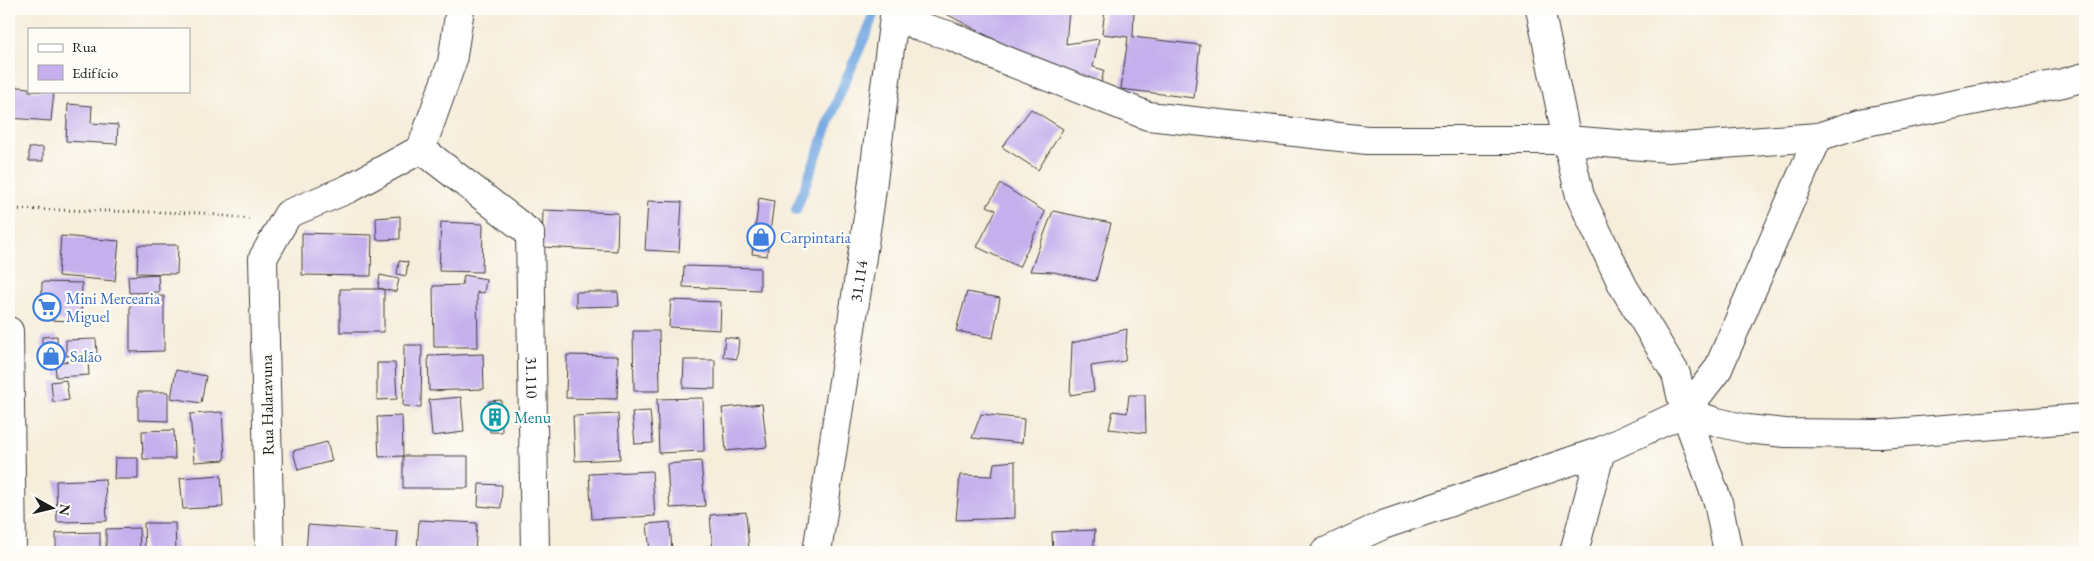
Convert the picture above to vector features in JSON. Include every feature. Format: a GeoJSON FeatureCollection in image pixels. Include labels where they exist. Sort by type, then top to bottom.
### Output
{"type":"FeatureCollection","features":[{"type":"Feature","properties":{"kind":"street"},"geometry":{"type":"LineString","coordinates":[[282,224],[288,214],[348,189],[421,149],[452,62],[460,9]]}},
{"type":"Feature","properties":{"kind":"street"},"geometry":{"type":"LineString","coordinates":[[1540,9],[1566,140],[1580,196],[1623,286],[1676,374],[1686,412],[1718,502],[1728,552]]}},
{"type":"Feature","properties":{"kind":"street"},"geometry":{"type":"LineString","coordinates":[[894,12],[918,26],[952,36],[1005,60],[1148,116],[1367,140],[1566,140],[1668,148],[1818,137],[1861,123],[2085,77]]}},
{"type":"Feature","properties":{"kind":"street","name":"31.114"},"geometry":{"type":"LineString","coordinates":[[818,552],[870,204],[894,12]]}},
{"type":"Feature","properties":{"kind":"street"},"geometry":{"type":"LineString","coordinates":[[1326,552],[1383,525],[1601,451],[1686,412],[1718,369],[1818,137]]}},
{"type":"Feature","properties":{"kind":"street","name":"31.110"},"geometry":{"type":"LineString","coordinates":[[421,149],[530,233],[535,552]]}},
{"type":"Feature","properties":{"kind":"street","name":"Rua Halaravuna"},"geometry":{"type":"LineString","coordinates":[[270,552],[263,258],[282,224]]}},
{"type":"Feature","properties":{"kind":"street"},"geometry":{"type":"LineString","coordinates":[[9,331],[12,552]]}},
{"type":"Feature","properties":{"kind":"street"},"geometry":{"type":"LineString","coordinates":[[1686,412],[1747,429],[1785,433],[1880,434],[2085,418]]}},
{"type":"Feature","properties":{"kind":"street"},"geometry":{"type":"LineString","coordinates":[[1574,552],[1601,451]]}},
{"type":"Feature","properties":{"kind":"path"},"geometry":{"type":"LineString","coordinates":[[9,209],[202,213],[282,224]]}},
{"type":"Feature","properties":{"kind":"building"},"geometry":{"type":"Polygon","coordinates":[[[937,9],[1069,9],[1066,44],[1099,39],[1093,67],[1104,70],[1101,83],[1052,70],[937,9]]]}},
{"type":"Feature","properties":{"kind":"building"},"geometry":{"type":"Polygon","coordinates":[[[1105,9],[1134,9],[1133,37],[1200,45],[1194,98],[1121,89],[1128,37],[1102,34],[1105,9]]]}},
{"type":"Feature","properties":{"kind":"building"},"geometry":{"type":"Polygon","coordinates":[[[9,86],[28,88],[28,92],[54,92],[51,121],[9,118],[9,86]]]}},
{"type":"Feature","properties":{"kind":"building"},"geometry":{"type":"Polygon","coordinates":[[[68,104],[92,106],[91,123],[118,125],[117,144],[66,141],[68,104]]]}},
{"type":"Feature","properties":{"kind":"building"},"geometry":{"type":"Polygon","coordinates":[[[1031,109],[1063,129],[1038,170],[1002,147],[1031,109]]]}},
{"type":"Feature","properties":{"kind":"building"},"geometry":{"type":"Polygon","coordinates":[[[43,147],[43,161],[29,161],[29,148],[43,147]]]}},
{"type":"Feature","properties":{"kind":"building"},"geometry":{"type":"Polygon","coordinates":[[[1001,184],[1045,212],[1019,267],[977,247],[996,210],[987,206],[1001,184]]]}},
{"type":"Feature","properties":{"kind":"building"},"geometry":{"type":"Polygon","coordinates":[[[759,198],[774,201],[767,256],[752,254],[759,198]]]}},
{"type":"Feature","properties":{"kind":"building"},"geometry":{"type":"Polygon","coordinates":[[[648,201],[682,202],[679,252],[645,250],[648,201]]]}},
{"type":"Feature","properties":{"kind":"building"},"geometry":{"type":"Polygon","coordinates":[[[543,210],[618,213],[617,251],[542,247],[543,210]]]}},
{"type":"Feature","properties":{"kind":"building"},"geometry":{"type":"Polygon","coordinates":[[[1053,211],[1111,223],[1096,281],[1053,272],[1030,271],[1053,211]]]}},
{"type":"Feature","properties":{"kind":"building"},"geometry":{"type":"Polygon","coordinates":[[[400,216],[400,239],[377,240],[376,218],[400,216]]]}},
{"type":"Feature","properties":{"kind":"building"},"geometry":{"type":"Polygon","coordinates":[[[441,222],[483,224],[482,272],[439,271],[441,222]]]}},
{"type":"Feature","properties":{"kind":"building"},"geometry":{"type":"Polygon","coordinates":[[[302,233],[372,235],[371,276],[302,275],[302,233]]]}},
{"type":"Feature","properties":{"kind":"building"},"geometry":{"type":"Polygon","coordinates":[[[61,236],[119,241],[115,281],[58,276],[61,236]]]}},
{"type":"Feature","properties":{"kind":"building"},"geometry":{"type":"Polygon","coordinates":[[[138,245],[178,245],[177,274],[137,273],[138,245]]]}},
{"type":"Feature","properties":{"kind":"building"},"geometry":{"type":"Polygon","coordinates":[[[399,261],[408,262],[406,276],[397,274],[399,261]]]}},
{"type":"Feature","properties":{"kind":"building"},"geometry":{"type":"Polygon","coordinates":[[[684,266],[760,268],[760,290],[683,287],[684,266]]]}},
{"type":"Feature","properties":{"kind":"building"},"geometry":{"type":"Polygon","coordinates":[[[158,274],[159,292],[129,293],[128,276],[158,274]]]}},
{"type":"Feature","properties":{"kind":"building"},"geometry":{"type":"Polygon","coordinates":[[[380,275],[399,279],[396,292],[378,288],[380,275]]]}},
{"type":"Feature","properties":{"kind":"building"},"geometry":{"type":"Polygon","coordinates":[[[464,275],[486,279],[484,293],[477,292],[478,347],[434,347],[433,286],[462,285],[464,275]]]}},
{"type":"Feature","properties":{"kind":"building"},"geometry":{"type":"Polygon","coordinates":[[[42,282],[82,283],[81,321],[41,320],[42,282]]]}},
{"type":"Feature","properties":{"kind":"building"},"geometry":{"type":"Polygon","coordinates":[[[340,289],[384,289],[384,332],[340,332],[340,289]]]}},
{"type":"Feature","properties":{"kind":"building"},"geometry":{"type":"Polygon","coordinates":[[[576,292],[618,292],[619,306],[576,307],[576,292]]]}},
{"type":"Feature","properties":{"kind":"building"},"geometry":{"type":"Polygon","coordinates":[[[967,292],[1000,298],[993,338],[956,331],[967,292]]]}},
{"type":"Feature","properties":{"kind":"building"},"geometry":{"type":"Polygon","coordinates":[[[130,296],[164,296],[164,351],[130,352],[130,296]]]}},
{"type":"Feature","properties":{"kind":"building"},"geometry":{"type":"Polygon","coordinates":[[[671,300],[721,302],[720,330],[669,327],[671,300]]]}},
{"type":"Feature","properties":{"kind":"building"},"geometry":{"type":"Polygon","coordinates":[[[1127,329],[1125,361],[1091,366],[1094,391],[1070,395],[1072,343],[1127,329]]]}},
{"type":"Feature","properties":{"kind":"building"},"geometry":{"type":"Polygon","coordinates":[[[633,331],[659,331],[660,391],[634,391],[633,331]]]}},
{"type":"Feature","properties":{"kind":"building"},"geometry":{"type":"Polygon","coordinates":[[[57,336],[58,358],[42,358],[42,337],[57,336]]]}},
{"type":"Feature","properties":{"kind":"building"},"geometry":{"type":"Polygon","coordinates":[[[725,337],[739,339],[737,359],[723,357],[725,337]]]}},
{"type":"Feature","properties":{"kind":"building"},"geometry":{"type":"Polygon","coordinates":[[[96,339],[97,355],[66,356],[66,340],[96,339]]]}},
{"type":"Feature","properties":{"kind":"building"},"geometry":{"type":"Polygon","coordinates":[[[404,345],[422,345],[421,407],[403,406],[404,345]]]}},
{"type":"Feature","properties":{"kind":"building"},"geometry":{"type":"Polygon","coordinates":[[[483,354],[484,389],[429,391],[428,356],[483,354]]]}},
{"type":"Feature","properties":{"kind":"building"},"geometry":{"type":"Polygon","coordinates":[[[567,355],[618,356],[617,399],[566,398],[567,355]]]}},
{"type":"Feature","properties":{"kind":"building"},"geometry":{"type":"Polygon","coordinates":[[[684,360],[715,360],[715,389],[683,388],[684,360]]]}},
{"type":"Feature","properties":{"kind":"building"},"geometry":{"type":"Polygon","coordinates":[[[88,361],[89,375],[56,377],[55,362],[88,361]]]}},
{"type":"Feature","properties":{"kind":"building"},"geometry":{"type":"Polygon","coordinates":[[[377,363],[395,363],[397,399],[377,400],[377,363]]]}},
{"type":"Feature","properties":{"kind":"building"},"geometry":{"type":"Polygon","coordinates":[[[176,370],[206,376],[201,403],[171,398],[176,370]]]}},
{"type":"Feature","properties":{"kind":"building"},"geometry":{"type":"Polygon","coordinates":[[[66,380],[69,400],[53,402],[51,382],[66,380]]]}},
{"type":"Feature","properties":{"kind":"building"},"geometry":{"type":"Polygon","coordinates":[[[138,392],[168,392],[168,421],[138,420],[138,392]]]}},
{"type":"Feature","properties":{"kind":"building"},"geometry":{"type":"Polygon","coordinates":[[[1129,395],[1145,395],[1146,433],[1109,429],[1113,411],[1127,413],[1129,395]]]}},
{"type":"Feature","properties":{"kind":"building"},"geometry":{"type":"Polygon","coordinates":[[[461,397],[464,432],[432,436],[429,400],[461,397]]]}},
{"type":"Feature","properties":{"kind":"building"},"geometry":{"type":"Polygon","coordinates":[[[703,398],[704,451],[659,453],[657,399],[703,398]]]}},
{"type":"Feature","properties":{"kind":"building","name":"Menu"},"geometry":{"type":"Polygon","coordinates":[[[501,400],[502,432],[490,432],[489,401],[501,400]]]}},
{"type":"Feature","properties":{"kind":"building"},"geometry":{"type":"Polygon","coordinates":[[[762,404],[767,447],[726,451],[722,408],[762,404]]]}},
{"type":"Feature","properties":{"kind":"building"},"geometry":{"type":"Polygon","coordinates":[[[650,411],[653,443],[635,444],[632,412],[650,411]]]}},
{"type":"Feature","properties":{"kind":"building"},"geometry":{"type":"Polygon","coordinates":[[[222,412],[225,460],[194,462],[190,414],[222,412]]]}},
{"type":"Feature","properties":{"kind":"building"},"geometry":{"type":"Polygon","coordinates":[[[618,414],[620,459],[575,461],[573,416],[618,414]]]}},
{"type":"Feature","properties":{"kind":"building"},"geometry":{"type":"Polygon","coordinates":[[[981,414],[1024,419],[1022,443],[972,438],[981,414]]]}},
{"type":"Feature","properties":{"kind":"building"},"geometry":{"type":"Polygon","coordinates":[[[402,416],[403,456],[379,457],[377,417],[402,416]]]}},
{"type":"Feature","properties":{"kind":"building"},"geometry":{"type":"Polygon","coordinates":[[[174,430],[175,459],[143,459],[142,431],[174,430]]]}},
{"type":"Feature","properties":{"kind":"building"},"geometry":{"type":"Polygon","coordinates":[[[327,442],[332,461],[298,470],[293,451],[327,442]]]}},
{"type":"Feature","properties":{"kind":"building"},"geometry":{"type":"Polygon","coordinates":[[[403,456],[468,456],[468,488],[403,488],[403,456]]]}},
{"type":"Feature","properties":{"kind":"building"},"geometry":{"type":"Polygon","coordinates":[[[115,458],[138,458],[138,479],[114,479],[115,458]]]}},
{"type":"Feature","properties":{"kind":"building"},"geometry":{"type":"Polygon","coordinates":[[[701,461],[705,506],[670,508],[667,464],[701,461]]]}},
{"type":"Feature","properties":{"kind":"building"},"geometry":{"type":"Polygon","coordinates":[[[1015,461],[1015,518],[956,520],[960,475],[992,476],[994,463],[1015,461]]]}},
{"type":"Feature","properties":{"kind":"building"},"geometry":{"type":"Polygon","coordinates":[[[652,471],[655,516],[592,519],[589,474],[652,471]]]}},
{"type":"Feature","properties":{"kind":"building"},"geometry":{"type":"Polygon","coordinates":[[[221,475],[223,507],[183,509],[180,478],[221,475]]]}},
{"type":"Feature","properties":{"kind":"building"},"geometry":{"type":"Polygon","coordinates":[[[105,479],[107,521],[57,522],[56,481],[105,479]]]}},
{"type":"Feature","properties":{"kind":"building"},"geometry":{"type":"Polygon","coordinates":[[[479,484],[502,485],[501,508],[478,506],[479,484]]]}},
{"type":"Feature","properties":{"kind":"building"},"geometry":{"type":"Polygon","coordinates":[[[746,512],[749,552],[713,552],[710,515],[746,512]]]}},
{"type":"Feature","properties":{"kind":"building"},"geometry":{"type":"Polygon","coordinates":[[[419,520],[477,523],[475,552],[417,552],[419,520]]]}},
{"type":"Feature","properties":{"kind":"building"},"geometry":{"type":"Polygon","coordinates":[[[670,522],[672,552],[650,552],[647,524],[670,522]]]}},
{"type":"Feature","properties":{"kind":"building"},"geometry":{"type":"Polygon","coordinates":[[[144,523],[175,523],[176,552],[145,552],[144,523]]]}},
{"type":"Feature","properties":{"kind":"building"},"geometry":{"type":"Polygon","coordinates":[[[308,525],[398,532],[396,552],[306,552],[308,525]]]}},
{"type":"Feature","properties":{"kind":"building"},"geometry":{"type":"Polygon","coordinates":[[[139,528],[140,552],[106,552],[106,529],[139,528]]]}},
{"type":"Feature","properties":{"kind":"building"},"geometry":{"type":"Polygon","coordinates":[[[1095,530],[1093,552],[1053,552],[1052,532],[1095,530]]]}},
{"type":"Feature","properties":{"kind":"building"},"geometry":{"type":"Polygon","coordinates":[[[100,532],[100,552],[56,552],[56,533],[100,532]]]}},
{"type":"Feature","properties":{"kind":"waterway"},"geometry":{"type":"LineString","coordinates":[[796,210],[841,91],[875,9]]}},
{"type":"Feature","properties":{"kind":"place","name":"Carpintaria"},"geometry":{"type":"Point","coordinates":[761,237]}},
{"type":"Feature","properties":{"kind":"place","name":"Mini Mercearia Miguel"},"geometry":{"type":"Point","coordinates":[47,307]}},
{"type":"Feature","properties":{"kind":"place","name":"Salão"},"geometry":{"type":"Point","coordinates":[51,356]}},
{"type":"Feature","properties":{"kind":"place","name":"Menu"},"geometry":{"type":"Point","coordinates":[495,417]}}]}
